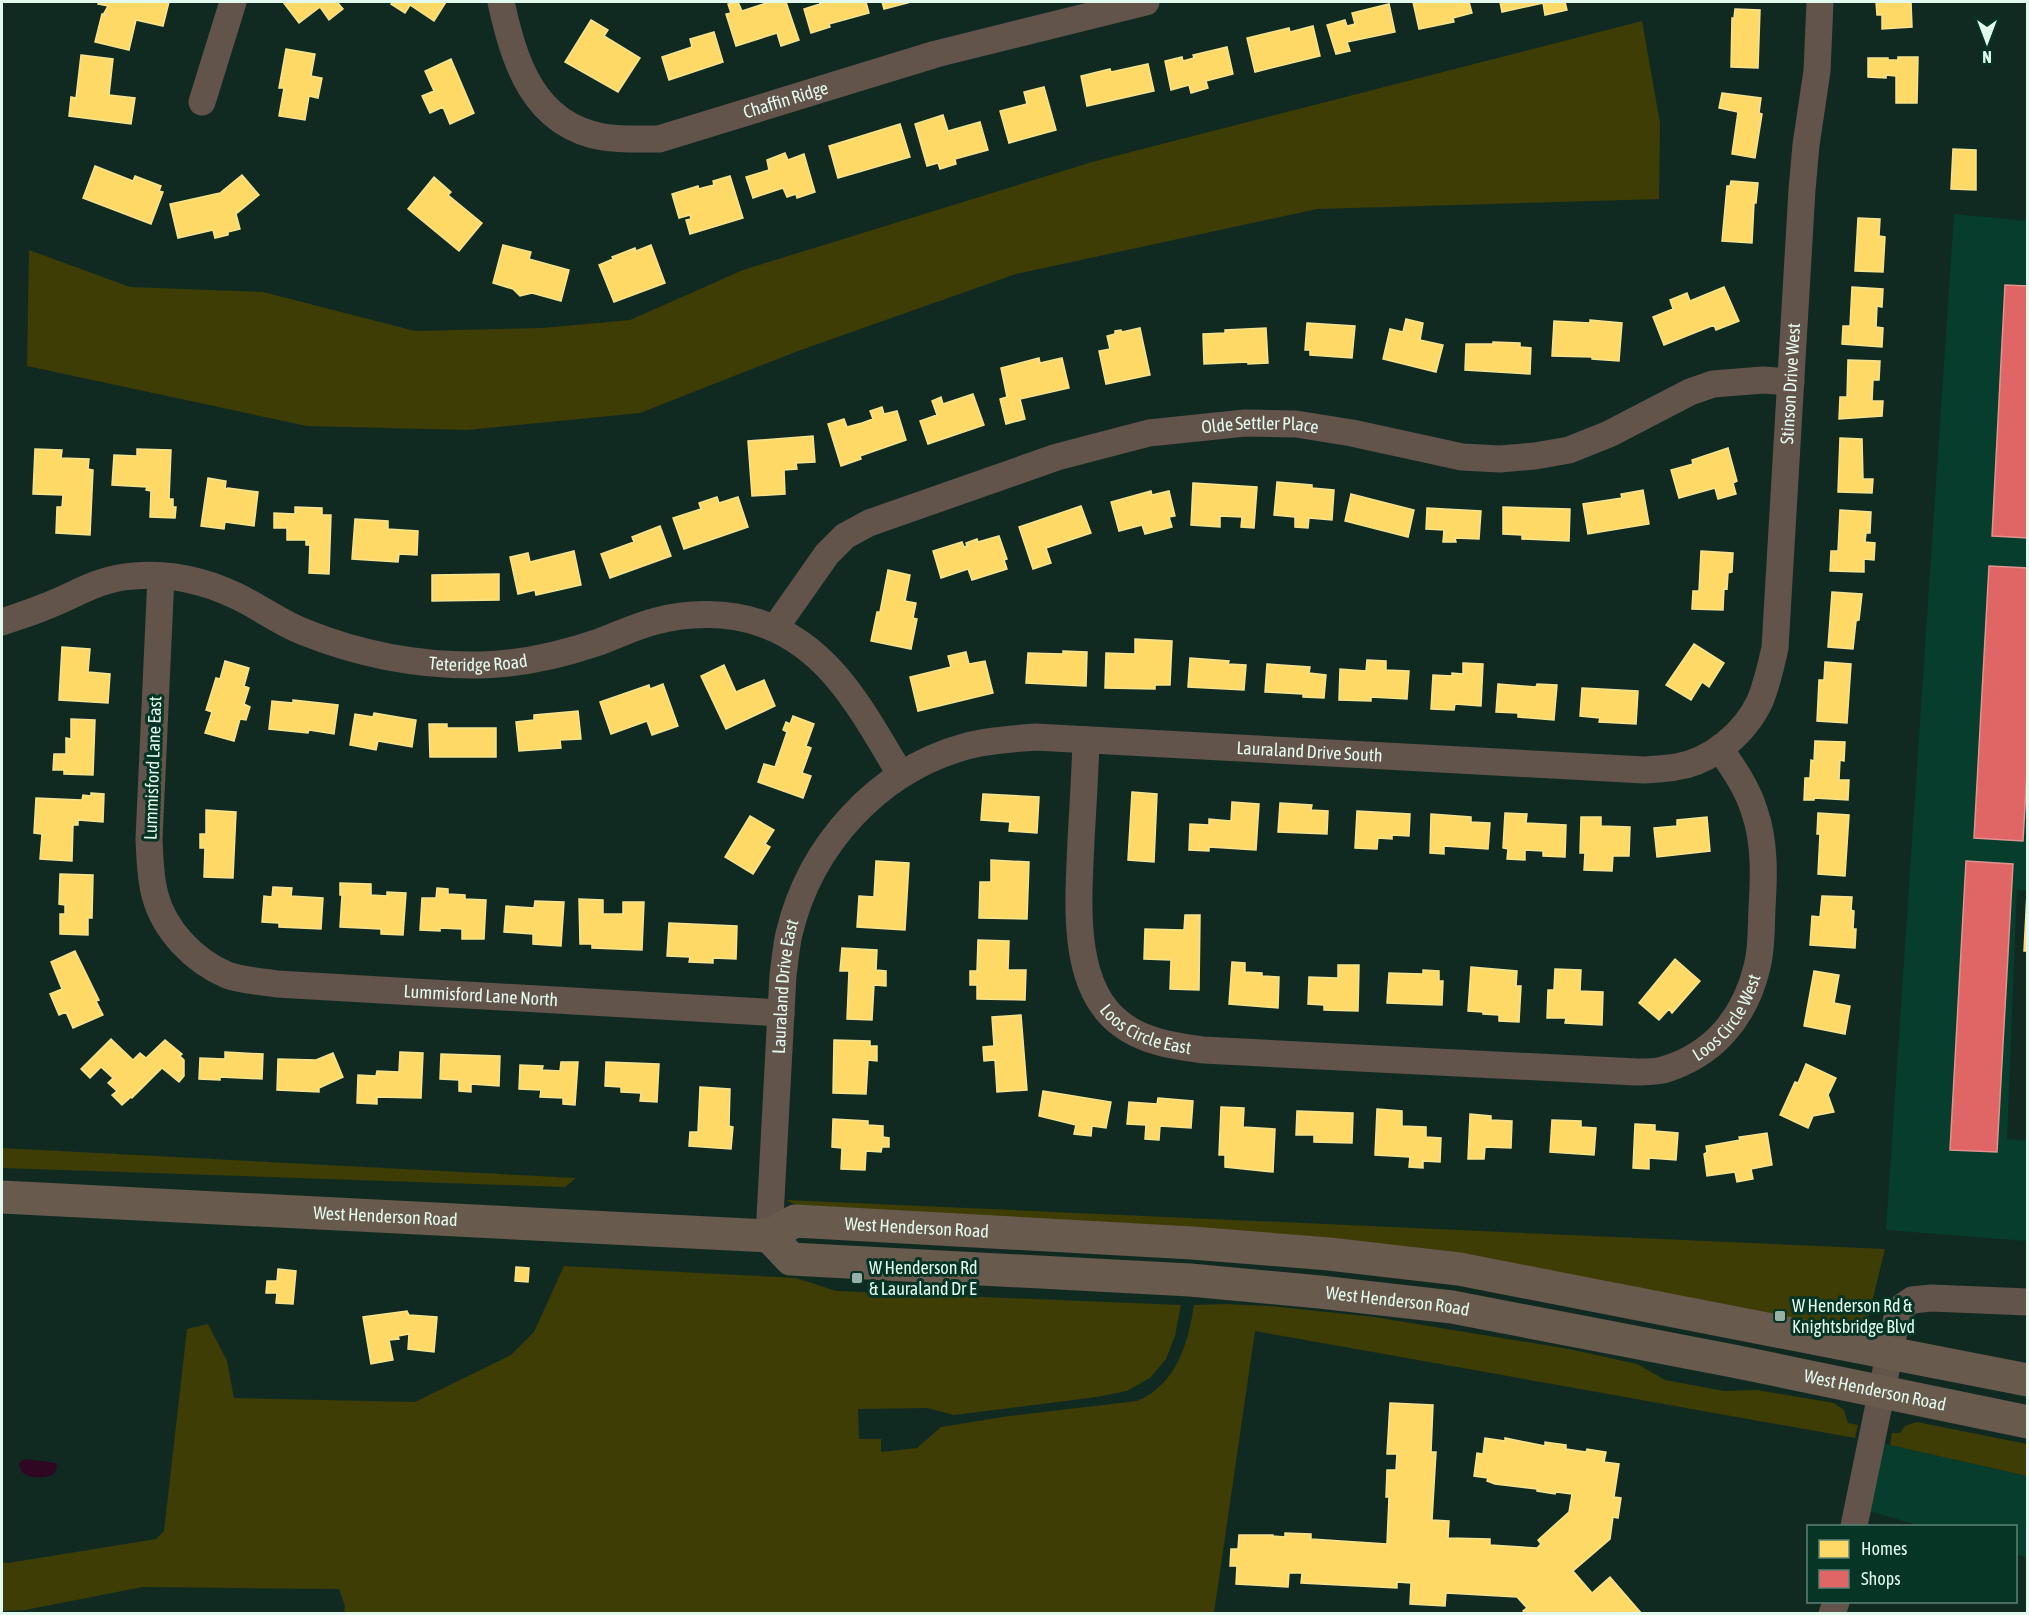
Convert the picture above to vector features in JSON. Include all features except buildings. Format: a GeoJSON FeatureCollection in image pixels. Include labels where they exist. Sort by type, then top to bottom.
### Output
{"type":"FeatureCollection","features":[{"type":"Feature","properties":{"kind":"main road","name":"West Henderson Road"},"geometry":{"type":"LineString","coordinates":[[2,1197],[769,1236],[795,1221],[1192,1243],[1329,1254],[1459,1269],[2028,1380]]}},
{"type":"Feature","properties":{"kind":"main road","name":"West Henderson Road"},"geometry":{"type":"LineString","coordinates":[[769,1236],[791,1259],[1190,1280],[1452,1307],[1687,1352],[2028,1422]]}},
{"type":"Feature","properties":{"kind":"street"},"geometry":{"type":"LineString","coordinates":[[202,102],[233,2]]}},
{"type":"Feature","properties":{"kind":"street","name":"Chaffin Ridge"},"geometry":{"type":"LineString","coordinates":[[501,2],[510,42],[525,79],[544,106],[579,130],[602,137],[626,140],[659,139],[936,54],[1146,2]]}},
{"type":"Feature","properties":{"kind":"street","name":"Stinson Drive West"},"geometry":{"type":"LineString","coordinates":[[1720,749],[1742,728],[1759,703],[1770,674],[1775,648],[1802,190],[1817,71],[1820,2]]}},
{"type":"Feature","properties":{"kind":"street","name":"Olde Settler Place"},"geometry":{"type":"LineString","coordinates":[[775,628],[827,554],[845,536],[868,523],[1057,457],[1149,433],[1245,423],[1296,424],[1352,433],[1462,457],[1500,459],[1569,450],[1609,434],[1690,392],[1713,384],[1763,380],[1791,382]]}},
{"type":"Feature","properties":{"kind":"street","name":"Teteridge Road"},"geometry":{"type":"LineString","coordinates":[[2,622],[46,607],[88,587],[108,581],[124,577],[161,576],[198,581],[220,588],[301,631],[372,655],[431,663],[480,665],[538,659],[598,642],[656,621],[684,615],[735,617],[775,628],[812,651],[849,690],[901,775]]}},
{"type":"Feature","properties":{"kind":"street","name":"Lummisford Lane East"},"geometry":{"type":"LineString","coordinates":[[161,576],[149,840],[150,870],[155,897],[169,926],[188,950]]}},
{"type":"Feature","properties":{"kind":"street","name":"Lauraland Drive South"},"geometry":{"type":"LineString","coordinates":[[901,775],[930,759],[967,746],[1001,739],[1035,737],[1644,770],[1677,767],[1700,760],[1720,749]]}},
{"type":"Feature","properties":{"kind":"street","name":"Loos Circle East"},"geometry":{"type":"LineString","coordinates":[[1086,740],[1079,931],[1085,963],[1093,986],[1105,1007],[1121,1024],[1144,1037],[1176,1047],[1461,1064]]}},
{"type":"Feature","properties":{"kind":"street","name":"Loos Circle West"},"geometry":{"type":"LineString","coordinates":[[1461,1064],[1636,1072],[1662,1070],[1711,1047],[1729,1026],[1746,1003],[1758,966],[1763,850],[1755,812],[1741,778],[1720,749]]}},
{"type":"Feature","properties":{"kind":"street","name":"Lauraland Drive East"},"geometry":{"type":"LineString","coordinates":[[769,1236],[783,975],[789,934],[816,864],[834,836],[880,790],[901,775]]}},
{"type":"Feature","properties":{"kind":"street","name":"Lummisford Lane North"},"geometry":{"type":"LineString","coordinates":[[188,950],[208,965],[229,975],[277,984],[781,1012]]}},
{"type":"Feature","properties":{"kind":"street"},"geometry":{"type":"LineString","coordinates":[[1854,1525],[1897,1317],[1902,1307],[1912,1300],[1930,1298],[2028,1302]]}},
{"type":"Feature","properties":{"kind":"shaded area"},"geometry":{"type":"Polygon","coordinates":[[[1642,21],[1660,123],[1659,199],[1317,209],[1016,274],[798,351],[640,413],[467,430],[307,426],[27,366],[29,250],[130,287],[263,292],[415,331],[542,328],[630,320],[743,270],[1092,162],[1642,21]]]}},
{"type":"Feature","properties":{"kind":"shaded area"},"geometry":{"type":"Polygon","coordinates":[[[1954,214],[2027,221],[2028,890],[2017,890],[2007,1139],[2027,1141],[2027,1241],[1886,1230],[1954,214]]]}},
{"type":"Feature","properties":{"kind":"shaded area"},"geometry":{"type":"Polygon","coordinates":[[[2,1148],[576,1178],[565,1187],[2,1168],[2,1148]]]}},
{"type":"Feature","properties":{"kind":"shaded area"},"geometry":{"type":"Polygon","coordinates":[[[786,1200],[1885,1249],[1864,1335],[1494,1261],[800,1207],[786,1200]]]}},
{"type":"Feature","properties":{"kind":"shaded area"},"geometry":{"type":"Polygon","coordinates":[[[564,1266],[796,1278],[836,1291],[1181,1305],[1175,1336],[1166,1359],[1150,1378],[1127,1391],[1097,1397],[954,1415],[927,1408],[858,1409],[859,1439],[881,1439],[881,1452],[917,1448],[941,1427],[1009,1416],[1137,1401],[1162,1385],[1171,1374],[1184,1348],[1194,1305],[1225,1304],[1269,1306],[1374,1317],[1569,1349],[1637,1364],[1665,1380],[1724,1391],[1757,1390],[1834,1403],[1844,1410],[1848,1423],[1858,1425],[1855,1438],[1255,1331],[1214,1613],[344,1614],[345,1606],[339,1589],[143,1587],[25,1610],[2,1611],[2,1562],[8,1563],[156,1539],[164,1531],[187,1329],[208,1324],[227,1361],[234,1398],[415,1402],[511,1355],[534,1332],[564,1266]]]}},
{"type":"Feature","properties":{"kind":"shaded area"},"geometry":{"type":"Polygon","coordinates":[[[1917,1422],[2027,1444],[2027,1476],[1890,1445],[1892,1433],[1900,1433],[1905,1426],[1917,1422]]]}},
{"type":"Feature","properties":{"kind":"shaded area"},"geometry":{"type":"Polygon","coordinates":[[[1872,1441],[2027,1476],[2027,1558],[2017,1554],[2017,1525],[1918,1525],[1858,1508],[1872,1441]]]}},
{"type":"Feature","properties":{"kind":"shaded area"},"geometry":{"type":"Polygon","coordinates":[[[25,1459],[56,1463],[57,1468],[53,1475],[32,1477],[20,1469],[19,1463],[25,1459]]]}},
{"type":"Feature","properties":{"kind":"place","name":"W Henderson Rd & Lauraland Dr E"},"geometry":{"type":"Point","coordinates":[857,1278]}},
{"type":"Feature","properties":{"kind":"place","name":"W Henderson Rd & Knightsbridge Blvd"},"geometry":{"type":"Point","coordinates":[1780,1316]}}]}
